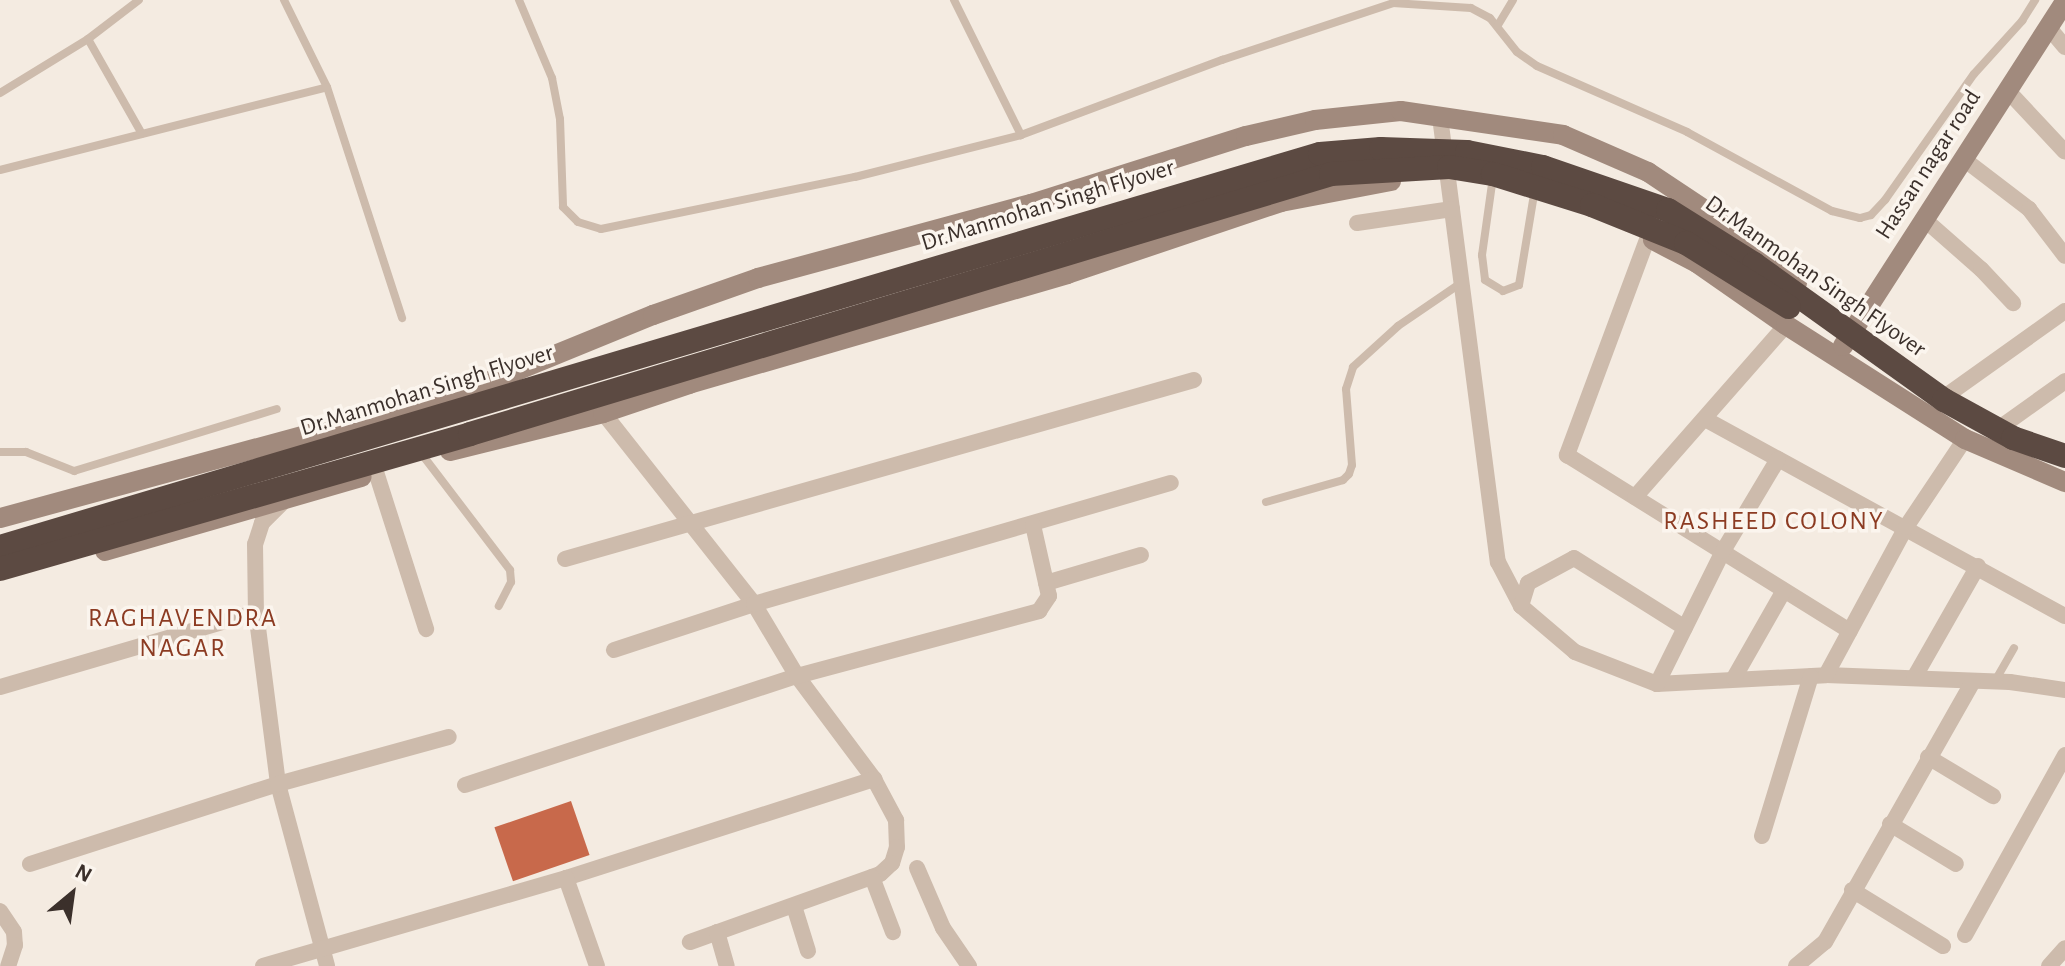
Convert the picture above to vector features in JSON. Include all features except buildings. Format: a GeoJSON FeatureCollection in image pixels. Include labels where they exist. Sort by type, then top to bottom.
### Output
{"type":"FeatureCollection","features":[{"type":"Feature","properties":{"kind":"highway","name":"Dr.Manmohan Singh Flyover"},"geometry":{"type":"LineString","coordinates":[[0,547],[1320,154],[1381,149],[1467,152],[1543,167],[1668,210],[1754,264],[1944,400],[2013,438],[2065,456]]}},
{"type":"Feature","properties":{"kind":"highway","name":"Dr.Manmohan Singh Flyover"},"geometry":{"type":"LineString","coordinates":[[0,569],[485,429],[1331,174],[1449,167],[1493,174],[1592,205],[1686,243],[1790,308],[1899,384],[2007,450],[2065,471]]}},
{"type":"Feature","properties":{"kind":"street","name":"Hassan nagar road"},"geometry":{"type":"LineString","coordinates":[[1836,356],[2065,1]]}},
{"type":"Feature","properties":{"kind":"street"},"geometry":{"type":"LineString","coordinates":[[2049,28],[2065,47]]}},
{"type":"Feature","properties":{"kind":"street"},"geometry":{"type":"LineString","coordinates":[[2008,91],[2065,152]]}},
{"type":"Feature","properties":{"kind":"street"},"geometry":{"type":"LineString","coordinates":[[0,518],[496,379],[653,315],[758,278],[1031,204],[1272,129],[1401,111],[1563,135],[1648,172],[1738,232],[1853,330],[1950,393],[2005,424],[2065,447]]}},
{"type":"Feature","properties":{"kind":"street"},"geometry":{"type":"LineString","coordinates":[[1440,117],[1498,562],[1521,606],[1575,652],[1657,684],[1818,676],[1994,682],[2065,690]]}},
{"type":"Feature","properties":{"kind":"street"},"geometry":{"type":"LineString","coordinates":[[1965,160],[2029,209],[2065,256]]}},
{"type":"Feature","properties":{"kind":"street"},"geometry":{"type":"LineString","coordinates":[[0,580],[283,502],[424,457],[603,413],[689,384],[1067,274],[1281,202],[1373,183],[1447,177],[1534,194],[1612,220],[1648,237],[1697,263],[1786,325],[1965,439],[2065,482]]}},
{"type":"Feature","properties":{"kind":"street"},"geometry":{"type":"LineString","coordinates":[[1357,223],[1452,209]]}},
{"type":"Feature","properties":{"kind":"street"},"geometry":{"type":"LineString","coordinates":[[1924,219],[1981,269],[2013,303]]}},
{"type":"Feature","properties":{"kind":"street"},"geometry":{"type":"LineString","coordinates":[[1648,237],[1567,455],[1850,631]]}},
{"type":"Feature","properties":{"kind":"street"},"geometry":{"type":"LineString","coordinates":[[1950,393],[2065,311]]}},
{"type":"Feature","properties":{"kind":"street"},"geometry":{"type":"LineString","coordinates":[[1635,497],[1786,325]]}},
{"type":"Feature","properties":{"kind":"street"},"geometry":{"type":"LineString","coordinates":[[560,352],[603,413],[754,604],[797,676],[874,779],[896,820],[897,847],[892,863],[872,877],[690,942]]}},
{"type":"Feature","properties":{"kind":"street"},"geometry":{"type":"LineString","coordinates":[[565,559],[1194,380]]}},
{"type":"Feature","properties":{"kind":"street"},"geometry":{"type":"LineString","coordinates":[[2005,424],[2065,381]]}},
{"type":"Feature","properties":{"kind":"street"},"geometry":{"type":"LineString","coordinates":[[1705,419],[2065,616]]}},
{"type":"Feature","properties":{"kind":"street"},"geometry":{"type":"LineString","coordinates":[[1762,836],[1818,676],[1850,631],[1906,527],[1965,439]]}},
{"type":"Feature","properties":{"kind":"street"},"geometry":{"type":"LineString","coordinates":[[268,444],[283,502]]}},
{"type":"Feature","properties":{"kind":"street"},"geometry":{"type":"LineString","coordinates":[[1657,684],[1723,551],[1778,459]]}},
{"type":"Feature","properties":{"kind":"street"},"geometry":{"type":"LineString","coordinates":[[376,472],[426,629]]}},
{"type":"Feature","properties":{"kind":"street"},"geometry":{"type":"LineString","coordinates":[[614,650],[754,604],[1171,483]]}},
{"type":"Feature","properties":{"kind":"street"},"geometry":{"type":"LineString","coordinates":[[283,502],[262,523],[255,544],[256,612],[278,784],[327,966]]}},
{"type":"Feature","properties":{"kind":"street"},"geometry":{"type":"LineString","coordinates":[[28,510],[44,568]]}},
{"type":"Feature","properties":{"kind":"street"},"geometry":{"type":"LineString","coordinates":[[465,785],[797,676],[1039,611],[1049,596],[1033,525]]}},
{"type":"Feature","properties":{"kind":"street"},"geometry":{"type":"LineString","coordinates":[[1046,583],[1141,555]]}},
{"type":"Feature","properties":{"kind":"street"},"geometry":{"type":"LineString","coordinates":[[1521,606],[1528,583],[1574,558],[1685,628]]}},
{"type":"Feature","properties":{"kind":"street"},"geometry":{"type":"LineString","coordinates":[[1914,678],[1978,566]]}},
{"type":"Feature","properties":{"kind":"street"},"geometry":{"type":"LineString","coordinates":[[1734,678],[1783,592]]}},
{"type":"Feature","properties":{"kind":"street"},"geometry":{"type":"LineString","coordinates":[[0,687],[256,612]]}},
{"type":"Feature","properties":{"kind":"street"},"geometry":{"type":"LineString","coordinates":[[1796,966],[1825,942],[1973,682]]}},
{"type":"Feature","properties":{"kind":"street"},"geometry":{"type":"LineString","coordinates":[[30,864],[278,784],[449,737]]}},
{"type":"Feature","properties":{"kind":"street"},"geometry":{"type":"LineString","coordinates":[[1965,935],[2065,755]]}},
{"type":"Feature","properties":{"kind":"street"},"geometry":{"type":"LineString","coordinates":[[1928,757],[1993,796]]}},
{"type":"Feature","properties":{"kind":"street"},"geometry":{"type":"LineString","coordinates":[[263,966],[566,878],[874,779]]}},
{"type":"Feature","properties":{"kind":"street"},"geometry":{"type":"LineString","coordinates":[[1890,824],[1956,864]]}},
{"type":"Feature","properties":{"kind":"street"},"geometry":{"type":"LineString","coordinates":[[917,868],[943,928],[969,966]]}},
{"type":"Feature","properties":{"kind":"street"},"geometry":{"type":"LineString","coordinates":[[872,877],[893,932]]}},
{"type":"Feature","properties":{"kind":"street"},"geometry":{"type":"LineString","coordinates":[[566,878],[597,966]]}},
{"type":"Feature","properties":{"kind":"street"},"geometry":{"type":"LineString","coordinates":[[1852,890],[1943,946]]}},
{"type":"Feature","properties":{"kind":"street"},"geometry":{"type":"LineString","coordinates":[[794,906],[808,951]]}},
{"type":"Feature","properties":{"kind":"street"},"geometry":{"type":"LineString","coordinates":[[0,911],[14,932],[15,945],[5,963]]}},
{"type":"Feature","properties":{"kind":"street"},"geometry":{"type":"LineString","coordinates":[[717,932],[727,966]]}},
{"type":"Feature","properties":{"kind":"street"},"geometry":{"type":"LineString","coordinates":[[2049,966],[2065,948]]}},
{"type":"Feature","properties":{"kind":"lane"},"geometry":{"type":"LineString","coordinates":[[0,93],[88,39],[139,0]]}},
{"type":"Feature","properties":{"kind":"lane"},"geometry":{"type":"LineString","coordinates":[[284,0],[327,87],[402,318]]}},
{"type":"Feature","properties":{"kind":"lane"},"geometry":{"type":"LineString","coordinates":[[519,0],[552,78],[560,119],[563,207],[578,222],[601,229],[855,177],[1021,135],[1222,60],[1393,3],[1471,8],[1498,25],[1517,52],[1537,66],[1687,132],[1832,211],[1860,218],[1871,215],[1885,200],[1974,74],[2022,21],[2035,0]]}},
{"type":"Feature","properties":{"kind":"lane"},"geometry":{"type":"LineString","coordinates":[[954,0],[1021,135]]}},
{"type":"Feature","properties":{"kind":"lane"},"geometry":{"type":"LineString","coordinates":[[1498,25],[1513,0]]}},
{"type":"Feature","properties":{"kind":"lane"},"geometry":{"type":"LineString","coordinates":[[88,39],[142,134]]}},
{"type":"Feature","properties":{"kind":"lane"},"geometry":{"type":"LineString","coordinates":[[0,170],[327,87]]}},
{"type":"Feature","properties":{"kind":"lane"},"geometry":{"type":"LineString","coordinates":[[1492,184],[1482,255],[1485,280],[1503,291],[1519,285],[1534,194]]}},
{"type":"Feature","properties":{"kind":"lane"},"geometry":{"type":"LineString","coordinates":[[1266,502],[1343,480],[1349,474],[1352,465],[1346,389],[1353,367],[1398,326],[1461,283]]}},
{"type":"Feature","properties":{"kind":"lane"},"geometry":{"type":"LineString","coordinates":[[0,452],[26,452],[74,471],[277,409]]}},
{"type":"Feature","properties":{"kind":"lane"},"geometry":{"type":"LineString","coordinates":[[424,457],[510,570],[511,582],[499,606]]}},
{"type":"Feature","properties":{"kind":"lane"},"geometry":{"type":"LineString","coordinates":[[1994,682],[2014,648]]}},
{"type":"Feature","properties":{"kind":"district","name":"RASHEED COLONY"},"geometry":{"type":"Point","coordinates":[1774,522]}},
{"type":"Feature","properties":{"kind":"district","name":"RAGHAVENDRA NAGAR"},"geometry":{"type":"Point","coordinates":[183,634]}}]}
